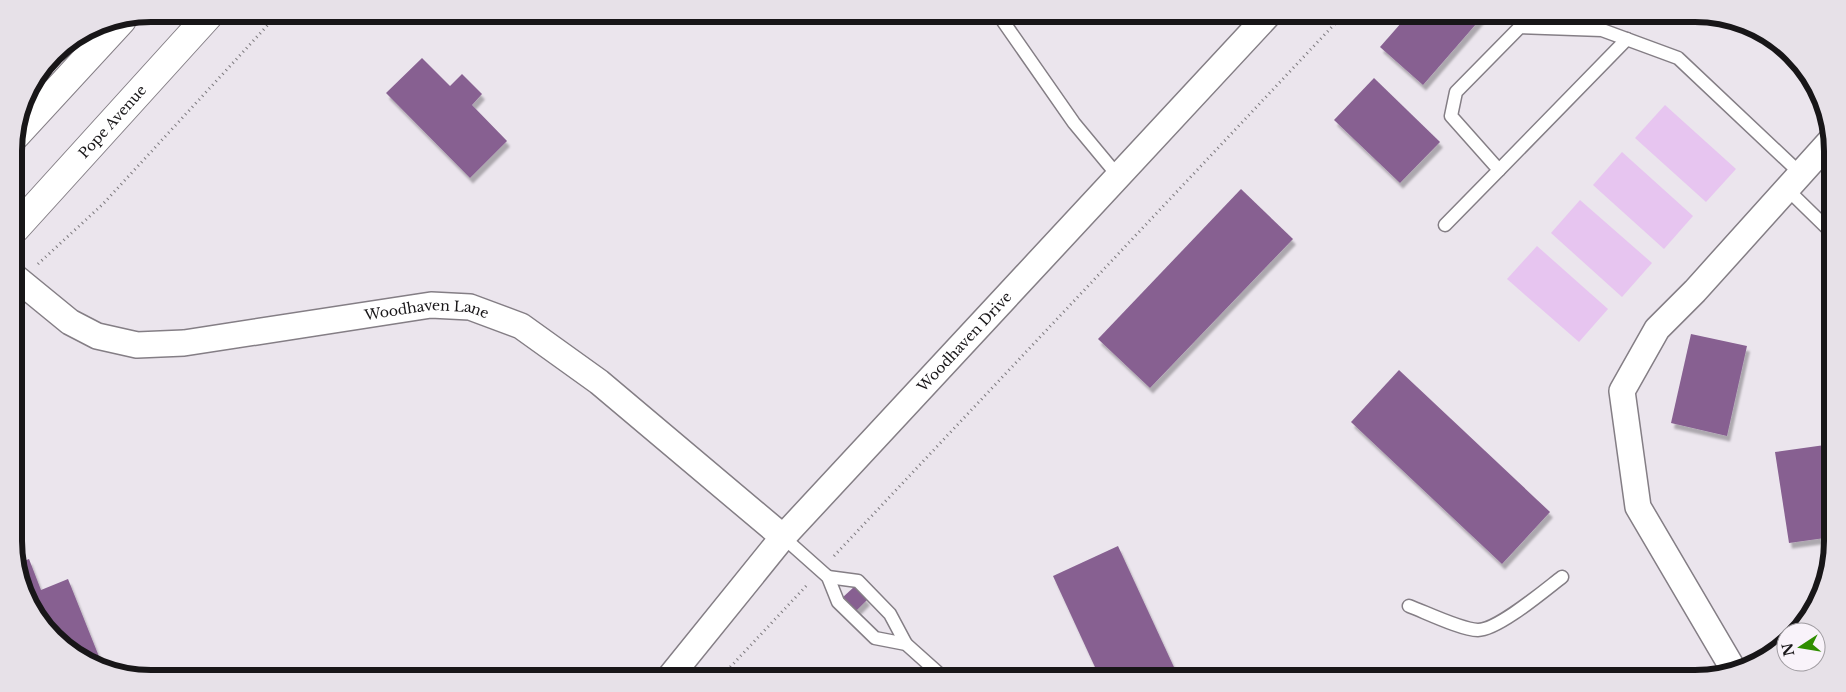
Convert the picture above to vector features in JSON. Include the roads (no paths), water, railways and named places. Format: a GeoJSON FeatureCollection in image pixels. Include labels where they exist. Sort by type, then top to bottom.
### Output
{"type":"FeatureCollection","features":[{"type":"Feature","properties":{"kind":"main road","name":"Pope Avenue"},"geometry":{"type":"LineString","coordinates":[[23,219],[203,22]]}},
{"type":"Feature","properties":{"kind":"main road"},"geometry":{"type":"LineString","coordinates":[[26,124],[115,28]]}},
{"type":"Feature","properties":{"kind":"street","name":"Woodhaven Drive"},"geometry":{"type":"LineString","coordinates":[[676,670],[783,537],[1262,22]]}},
{"type":"Feature","properties":{"kind":"street"},"geometry":{"type":"LineString","coordinates":[[1730,664],[1638,508],[1622,391],[1657,329],[1695,291],[1824,148]]}},
{"type":"Feature","properties":{"kind":"street","name":"Woodhaven Lane"},"geometry":{"type":"LineString","coordinates":[[23,284],[70,322],[97,336],[137,345],[184,343],[431,305],[470,307],[521,326],[599,382],[783,537]]}},
{"type":"Feature","properties":{"kind":"lane"},"geometry":{"type":"LineString","coordinates":[[1004,22],[1074,124],[1118,176]]}},
{"type":"Feature","properties":{"kind":"lane"},"geometry":{"type":"LineString","coordinates":[[1499,170],[1451,116],[1456,92],[1520,27],[1602,30],[1678,58],[1794,182],[1824,223]]}},
{"type":"Feature","properties":{"kind":"lane"},"geometry":{"type":"LineString","coordinates":[[1445,225],[1627,39]]}},
{"type":"Feature","properties":{"kind":"lane"},"geometry":{"type":"LineString","coordinates":[[783,537],[824,573],[838,602],[875,638],[906,644]]}},
{"type":"Feature","properties":{"kind":"lane"},"geometry":{"type":"LineString","coordinates":[[824,573],[858,581],[890,614],[906,644],[934,669]]}},
{"type":"Feature","properties":{"kind":"lane"},"geometry":{"type":"LineString","coordinates":[[1408,606],[1453,624],[1478,631],[1506,620],[1562,577]]}}]}
